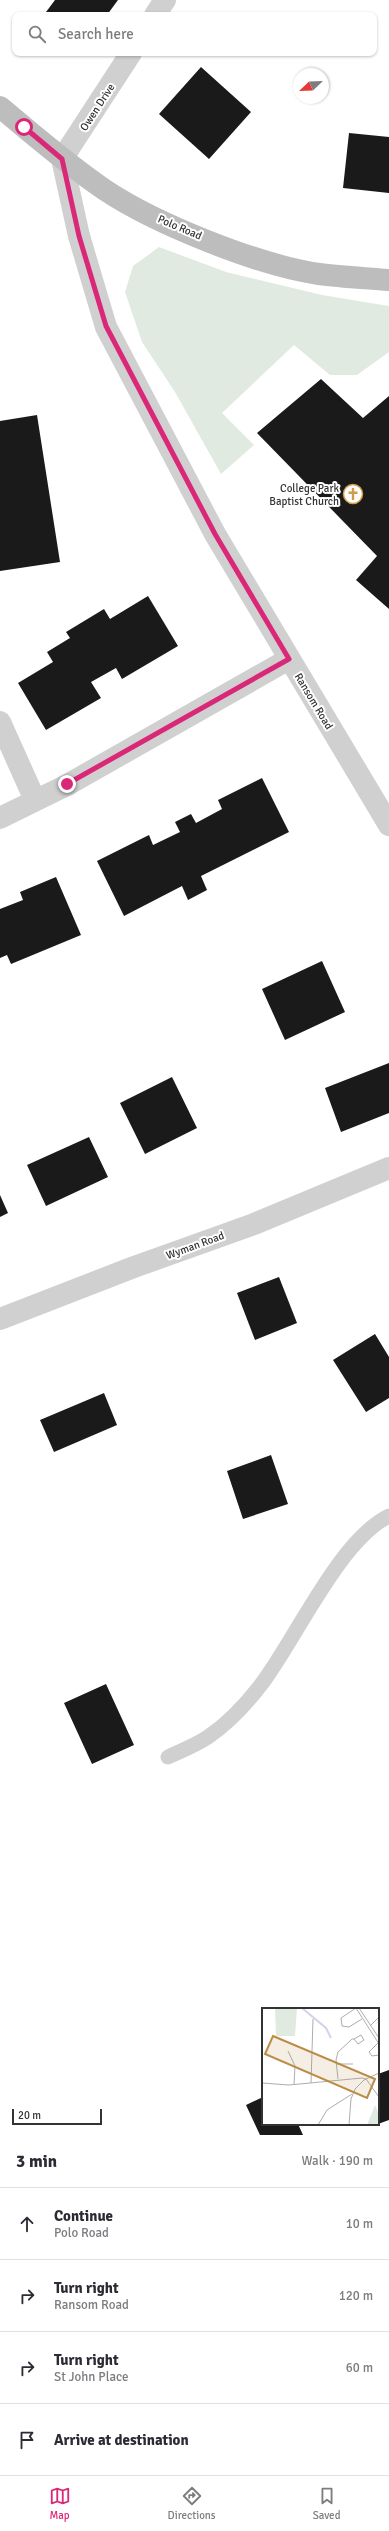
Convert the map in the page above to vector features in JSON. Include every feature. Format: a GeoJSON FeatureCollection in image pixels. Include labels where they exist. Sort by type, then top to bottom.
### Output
{"type":"FeatureCollection","features":[{"type":"Feature","properties":{"kind":"main road","name":"Polo Road"},"geometry":{"type":"LineString","coordinates":[[0,107],[62,159],[107,191],[170,224],[238,251],[318,274],[389,280]]}},
{"type":"Feature","properties":{"kind":"street"},"geometry":{"type":"LineString","coordinates":[[157,12],[164,0]]}},
{"type":"Feature","properties":{"kind":"street","name":"Owen Drive"},"geometry":{"type":"LineString","coordinates":[[62,159],[129,56]]}},
{"type":"Feature","properties":{"kind":"street","name":"Ransom Road"},"geometry":{"type":"LineString","coordinates":[[62,159],[79,236],[106,326],[215,534],[389,825]]}},
{"type":"Feature","properties":{"kind":"street"},"geometry":{"type":"LineString","coordinates":[[0,818],[67,784],[289,659]]}},
{"type":"Feature","properties":{"kind":"street"},"geometry":{"type":"LineString","coordinates":[[0,722],[35,800]]}},
{"type":"Feature","properties":{"kind":"street","name":"Wyman Road"},"geometry":{"type":"LineString","coordinates":[[0,1319],[134,1267],[254,1224],[389,1168]]}},
{"type":"Feature","properties":{"kind":"lane"},"geometry":{"type":"LineString","coordinates":[[168,1757],[208,1737],[230,1719],[260,1686],[349,1551],[379,1521],[389,1516]]}},
{"type":"Feature","properties":{"kind":"shaded area"},"geometry":{"type":"Polygon","coordinates":[[[159,247],[226,272],[322,295],[389,306],[389,352],[357,375],[330,375],[294,345],[222,413],[254,445],[221,474],[175,392],[142,342],[125,292],[133,266],[159,247]]]}},
{"type":"Feature","properties":{"kind":"building"},"geometry":{"type":"Polygon","coordinates":[[[55,0],[118,0],[109,12],[46,12],[55,0]]]}},
{"type":"Feature","properties":{"kind":"building"},"geometry":{"type":"Polygon","coordinates":[[[201,67],[251,112],[209,159],[159,114],[201,67]]]}},
{"type":"Feature","properties":{"kind":"building"},"geometry":{"type":"Polygon","coordinates":[[[349,133],[389,137],[389,193],[343,188],[349,133]]]}},
{"type":"Feature","properties":{"kind":"building","name":"College Park Baptist Church"},"geometry":{"type":"Polygon","coordinates":[[[321,379],[363,418],[389,396],[389,609],[356,580],[377,556],[257,433],[321,379]]]}},
{"type":"Feature","properties":{"kind":"building"},"geometry":{"type":"Polygon","coordinates":[[[37,415],[60,562],[0,571],[0,421],[37,415]]]}},
{"type":"Feature","properties":{"kind":"building"},"geometry":{"type":"Polygon","coordinates":[[[148,596],[178,646],[122,679],[116,668],[91,682],[101,698],[46,730],[18,683],[53,662],[47,652],[70,638],[66,632],[104,609],[110,619],[148,596]]]}},
{"type":"Feature","properties":{"kind":"building"},"geometry":{"type":"Polygon","coordinates":[[[262,778],[289,832],[201,876],[207,890],[188,900],[182,886],[124,916],[97,861],[149,835],[153,845],[180,832],[175,822],[191,814],[196,823],[222,809],[218,800],[262,778]]]}},
{"type":"Feature","properties":{"kind":"building"},"geometry":{"type":"Polygon","coordinates":[[[56,877],[81,935],[11,964],[7,955],[0,958],[0,909],[23,900],[20,892],[56,877]]]}},
{"type":"Feature","properties":{"kind":"building"},"geometry":{"type":"Polygon","coordinates":[[[322,961],[345,1012],[285,1040],[262,989],[322,961]]]}},
{"type":"Feature","properties":{"kind":"building"},"geometry":{"type":"Polygon","coordinates":[[[389,1063],[389,1113],[341,1132],[325,1088],[389,1063]]]}},
{"type":"Feature","properties":{"kind":"building"},"geometry":{"type":"Polygon","coordinates":[[[172,1077],[197,1128],[145,1154],[120,1103],[172,1077]]]}},
{"type":"Feature","properties":{"kind":"building"},"geometry":{"type":"Polygon","coordinates":[[[89,1137],[108,1177],[46,1206],[27,1165],[89,1137]]]}},
{"type":"Feature","properties":{"kind":"building"},"geometry":{"type":"Polygon","coordinates":[[[0,1195],[8,1213],[0,1217],[0,1195]]]}},
{"type":"Feature","properties":{"kind":"building"},"geometry":{"type":"Polygon","coordinates":[[[279,1277],[297,1323],[255,1340],[237,1293],[279,1277]]]}},
{"type":"Feature","properties":{"kind":"building"},"geometry":{"type":"Polygon","coordinates":[[[375,1334],[389,1357],[389,1398],[366,1412],[333,1360],[375,1334]]]}},
{"type":"Feature","properties":{"kind":"building"},"geometry":{"type":"Polygon","coordinates":[[[104,1393],[117,1425],[54,1452],[40,1420],[104,1393]]]}},
{"type":"Feature","properties":{"kind":"building"},"geometry":{"type":"Polygon","coordinates":[[[271,1455],[288,1504],[243,1519],[227,1471],[271,1455]]]}},
{"type":"Feature","properties":{"kind":"building"},"geometry":{"type":"Polygon","coordinates":[[[106,1684],[134,1745],[92,1764],[64,1703],[106,1684]]]}},
{"type":"Feature","properties":{"kind":"building"},"geometry":{"type":"Polygon","coordinates":[[[389,2070],[389,2120],[379,2124],[379,2074],[389,2070]]]}},
{"type":"Feature","properties":{"kind":"building"},"geometry":{"type":"Polygon","coordinates":[[[262,2097],[262,2125],[298,2125],[303,2135],[260,2135],[246,2105],[262,2097]]]}},
{"type":"Feature","properties":{"kind":"place","name":"College Park Baptist Church"},"geometry":{"type":"Point","coordinates":[353,494]}},
{"type":"Feature","properties":{"kind":"route"},"geometry":{"type":"LineString","coordinates":[[24,127],[62,159],[79,236],[106,326],[215,534],[289,659],[67,784]]}}]}
